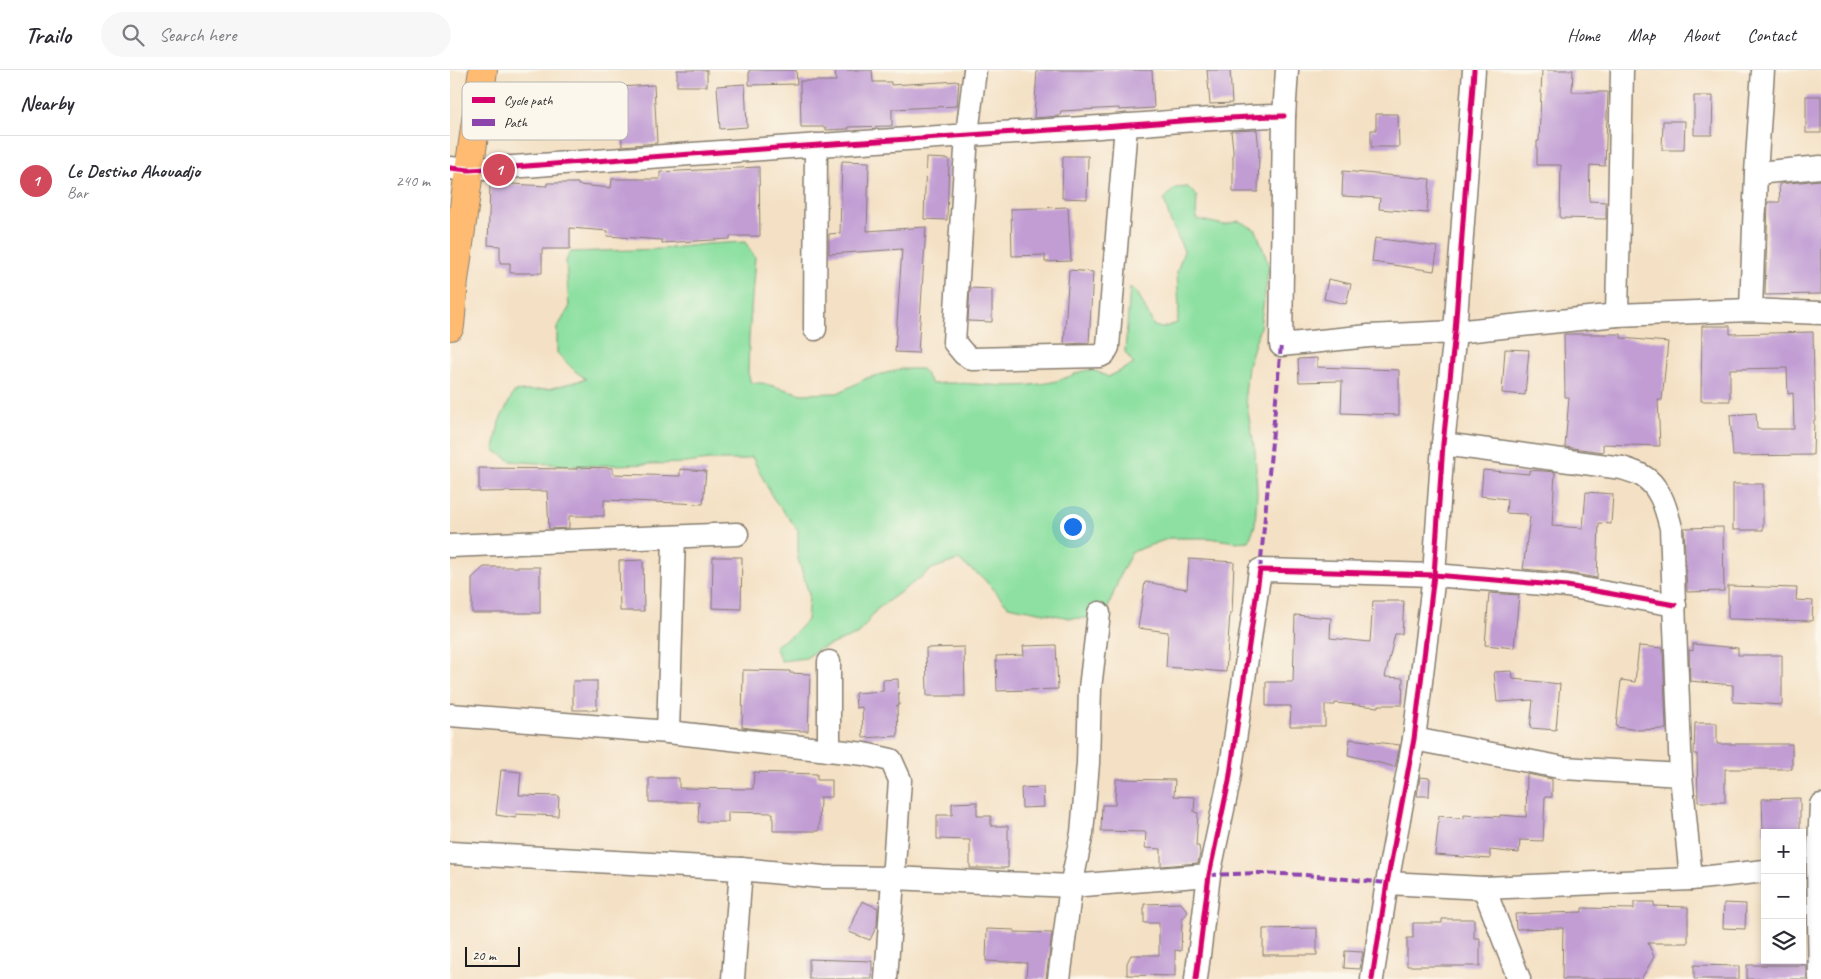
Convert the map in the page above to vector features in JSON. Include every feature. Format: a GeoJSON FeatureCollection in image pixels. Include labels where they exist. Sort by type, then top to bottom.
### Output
{"type":"FeatureCollection","features":[{"type":"Feature","properties":{"kind":"main road"},"geometry":{"type":"LineString","coordinates":[[450,326],[460,169],[467,140]]}},
{"type":"Feature","properties":{"kind":"street"},"geometry":{"type":"LineString","coordinates":[[975,70],[968,134],[954,342],[957,348],[972,359],[1100,356],[1104,354],[1108,347],[1126,126]]}},
{"type":"Feature","properties":{"kind":"street"},"geometry":{"type":"LineString","coordinates":[[1287,70],[1284,116],[1281,345],[1369,336],[1455,332],[1617,315],[1751,310],[1821,312]]}},
{"type":"Feature","properties":{"kind":"street"},"geometry":{"type":"LineString","coordinates":[[1372,979],[1387,883],[1414,739],[1434,575],[1443,444],[1455,332],[1474,70]]}},
{"type":"Feature","properties":{"kind":"street"},"geometry":{"type":"LineString","coordinates":[[1617,315],[1622,70]]}},
{"type":"Feature","properties":{"kind":"street"},"geometry":{"type":"LineString","coordinates":[[1751,310],[1756,173],[1763,70]]}},
{"type":"Feature","properties":{"kind":"street"},"geometry":{"type":"LineString","coordinates":[[460,169],[968,134],[1126,126],[1220,118],[1284,116]]}},
{"type":"Feature","properties":{"kind":"street"},"geometry":{"type":"LineString","coordinates":[[815,329],[816,145]]}},
{"type":"Feature","properties":{"kind":"street"},"geometry":{"type":"LineString","coordinates":[[1756,173],[1821,167]]}},
{"type":"Feature","properties":{"kind":"street"},"geometry":{"type":"LineString","coordinates":[[1443,444],[1622,468],[1642,476],[1659,493],[1666,508],[1671,528],[1681,775],[1691,879]]}},
{"type":"Feature","properties":{"kind":"street"},"geometry":{"type":"LineString","coordinates":[[450,546],[737,534]]}},
{"type":"Feature","properties":{"kind":"street"},"geometry":{"type":"LineString","coordinates":[[668,732],[674,537]]}},
{"type":"Feature","properties":{"kind":"street"},"geometry":{"type":"LineString","coordinates":[[1196,979],[1209,875],[1229,781],[1260,570],[1434,575],[1567,586],[1675,605]]}},
{"type":"Feature","properties":{"kind":"street"},"geometry":{"type":"LineString","coordinates":[[1058,979],[1082,834],[1088,763],[1090,688],[1099,613]]}},
{"type":"Feature","properties":{"kind":"street"},"geometry":{"type":"LineString","coordinates":[[829,662],[829,750]]}},
{"type":"Feature","properties":{"kind":"street"},"geometry":{"type":"LineString","coordinates":[[450,715],[668,732],[864,754],[891,760],[900,780],[886,979]]}},
{"type":"Feature","properties":{"kind":"street"},"geometry":{"type":"LineString","coordinates":[[1414,739],[1564,768],[1681,775]]}},
{"type":"Feature","properties":{"kind":"street"},"geometry":{"type":"LineString","coordinates":[[1820,979],[1814,866],[1821,805]]}},
{"type":"Feature","properties":{"kind":"street"},"geometry":{"type":"LineString","coordinates":[[450,853],[741,869],[823,878],[894,878],[1072,886],[1209,875]]}},
{"type":"Feature","properties":{"kind":"street"},"geometry":{"type":"LineString","coordinates":[[733,979],[741,869]]}},
{"type":"Feature","properties":{"kind":"street"},"geometry":{"type":"LineString","coordinates":[[1387,883],[1484,888],[1691,879],[1761,871]]}},
{"type":"Feature","properties":{"kind":"street"},"geometry":{"type":"LineString","coordinates":[[1484,888],[1519,979]]}},
{"type":"Feature","properties":{"kind":"green space"},"geometry":{"type":"Polygon","coordinates":[[[1188,187],[1197,196],[1196,219],[1224,225],[1239,221],[1256,230],[1269,266],[1260,327],[1248,366],[1245,395],[1255,451],[1257,492],[1255,525],[1249,541],[1170,538],[1132,552],[1121,573],[1104,619],[1070,618],[1008,606],[982,577],[958,560],[932,569],[876,610],[859,634],[819,649],[806,658],[781,661],[775,646],[794,634],[807,620],[809,594],[798,559],[798,530],[773,498],[752,457],[742,460],[709,460],[687,463],[577,466],[511,461],[494,450],[499,422],[514,392],[548,389],[586,379],[557,353],[557,328],[569,308],[566,261],[570,252],[662,249],[745,242],[755,257],[749,337],[748,373],[751,383],[762,383],[802,394],[838,393],[867,378],[902,369],[922,369],[932,384],[958,383],[1026,386],[1054,382],[1085,370],[1094,371],[1108,377],[1134,364],[1125,352],[1130,287],[1138,294],[1154,326],[1162,328],[1177,323],[1179,309],[1177,272],[1184,251],[1170,220],[1164,199],[1175,188],[1188,187]]]}},
{"type":"Feature","properties":{"kind":"building"},"geometry":{"type":"Polygon","coordinates":[[[677,70],[707,70],[707,86],[677,86],[677,70]]]}},
{"type":"Feature","properties":{"kind":"building"},"geometry":{"type":"Polygon","coordinates":[[[749,70],[796,70],[797,84],[749,85],[749,70]]]}},
{"type":"Feature","properties":{"kind":"building"},"geometry":{"type":"Polygon","coordinates":[[[835,70],[872,70],[873,82],[891,82],[891,85],[959,81],[957,106],[892,109],[892,126],[848,127],[849,129],[826,130],[826,127],[801,127],[800,81],[836,81],[835,70]]]}},
{"type":"Feature","properties":{"kind":"building"},"geometry":{"type":"Polygon","coordinates":[[[1037,70],[1152,70],[1154,108],[1061,111],[1060,116],[1034,118],[1037,70]]]}},
{"type":"Feature","properties":{"kind":"building"},"geometry":{"type":"Polygon","coordinates":[[[1207,70],[1230,70],[1232,103],[1210,104],[1207,70]]]}},
{"type":"Feature","properties":{"kind":"building"},"geometry":{"type":"Polygon","coordinates":[[[1542,70],[1573,70],[1572,92],[1608,92],[1605,166],[1590,165],[1589,201],[1606,202],[1606,219],[1560,218],[1561,165],[1537,165],[1542,70]]]}},
{"type":"Feature","properties":{"kind":"building"},"geometry":{"type":"Polygon","coordinates":[[[745,84],[747,127],[720,129],[717,86],[745,84]]]}},
{"type":"Feature","properties":{"kind":"building"},"geometry":{"type":"Polygon","coordinates":[[[654,85],[657,143],[622,146],[622,140],[628,140],[628,86],[654,85]]]}},
{"type":"Feature","properties":{"kind":"building"},"geometry":{"type":"Polygon","coordinates":[[[1694,96],[1713,96],[1712,135],[1694,135],[1694,96]]]}},
{"type":"Feature","properties":{"kind":"building"},"geometry":{"type":"Polygon","coordinates":[[[1806,96],[1821,96],[1821,133],[1806,133],[1806,96]]]}},
{"type":"Feature","properties":{"kind":"building"},"geometry":{"type":"Polygon","coordinates":[[[1376,114],[1398,114],[1399,147],[1371,147],[1371,130],[1376,130],[1376,114]]]}},
{"type":"Feature","properties":{"kind":"building"},"geometry":{"type":"Polygon","coordinates":[[[1663,121],[1685,121],[1684,150],[1662,150],[1663,121]]]}},
{"type":"Feature","properties":{"kind":"building"},"geometry":{"type":"Polygon","coordinates":[[[1257,130],[1259,152],[1258,192],[1233,192],[1231,131],[1257,130]]]}},
{"type":"Feature","properties":{"kind":"building"},"geometry":{"type":"Polygon","coordinates":[[[1063,156],[1088,156],[1087,199],[1062,198],[1063,156]]]}},
{"type":"Feature","properties":{"kind":"building"},"geometry":{"type":"Polygon","coordinates":[[[926,158],[949,159],[947,220],[924,219],[926,158]]]}},
{"type":"Feature","properties":{"kind":"building"},"geometry":{"type":"Polygon","coordinates":[[[842,161],[869,162],[867,231],[926,227],[918,353],[895,352],[902,249],[829,254],[829,234],[840,233],[842,161]]]}},
{"type":"Feature","properties":{"kind":"building"},"geometry":{"type":"Polygon","coordinates":[[[759,167],[760,236],[730,236],[730,239],[662,243],[662,240],[607,236],[608,231],[570,228],[570,249],[542,249],[542,273],[510,273],[510,263],[500,263],[500,246],[488,245],[490,185],[547,186],[547,183],[578,183],[578,185],[611,188],[612,179],[660,179],[660,172],[759,167]]]}},
{"type":"Feature","properties":{"kind":"building"},"geometry":{"type":"Polygon","coordinates":[[[1343,171],[1430,179],[1427,213],[1379,209],[1380,198],[1342,196],[1343,171]]]}},
{"type":"Feature","properties":{"kind":"building"},"geometry":{"type":"Polygon","coordinates":[[[1821,180],[1821,294],[1765,295],[1768,202],[1780,202],[1779,184],[1821,180]]]}},
{"type":"Feature","properties":{"kind":"building"},"geometry":{"type":"Polygon","coordinates":[[[1068,207],[1071,261],[1045,262],[1045,255],[1012,256],[1011,209],[1068,207]]]}},
{"type":"Feature","properties":{"kind":"building"},"geometry":{"type":"Polygon","coordinates":[[[1375,238],[1438,247],[1434,271],[1372,262],[1375,238]]]}},
{"type":"Feature","properties":{"kind":"building"},"geometry":{"type":"Polygon","coordinates":[[[1069,270],[1093,272],[1089,343],[1064,344],[1069,270]]]}},
{"type":"Feature","properties":{"kind":"building"},"geometry":{"type":"Polygon","coordinates":[[[1328,279],[1351,284],[1346,304],[1324,299],[1328,279]]]}},
{"type":"Feature","properties":{"kind":"building"},"geometry":{"type":"Polygon","coordinates":[[[970,288],[992,289],[992,322],[968,321],[970,288]]]}},
{"type":"Feature","properties":{"kind":"building"},"geometry":{"type":"Polygon","coordinates":[[[1702,326],[1730,326],[1730,334],[1813,332],[1815,420],[1813,455],[1733,456],[1730,415],[1756,413],[1757,429],[1794,429],[1793,393],[1788,394],[1787,368],[1730,369],[1730,401],[1701,401],[1702,326]]]}},
{"type":"Feature","properties":{"kind":"building"},"geometry":{"type":"Polygon","coordinates":[[[1564,334],[1621,334],[1621,338],[1668,342],[1662,400],[1658,400],[1660,446],[1603,444],[1603,452],[1565,447],[1569,397],[1565,397],[1564,334]]]}},
{"type":"Feature","properties":{"kind":"building"},"geometry":{"type":"Polygon","coordinates":[[[1505,349],[1529,350],[1525,395],[1502,393],[1505,349]]]}},
{"type":"Feature","properties":{"kind":"building"},"geometry":{"type":"Polygon","coordinates":[[[1317,358],[1317,367],[1399,370],[1399,415],[1341,413],[1342,381],[1299,382],[1298,359],[1317,358]]]}},
{"type":"Feature","properties":{"kind":"building"},"geometry":{"type":"Polygon","coordinates":[[[577,467],[613,468],[613,474],[680,476],[680,469],[706,471],[703,504],[604,500],[604,516],[569,516],[569,528],[549,529],[547,491],[479,492],[479,468],[577,469],[577,467]]]}},
{"type":"Feature","properties":{"kind":"building"},"geometry":{"type":"Polygon","coordinates":[[[1483,470],[1529,474],[1529,470],[1555,472],[1552,526],[1583,528],[1586,492],[1613,494],[1611,524],[1599,523],[1597,578],[1523,569],[1530,517],[1527,514],[1506,513],[1507,499],[1481,496],[1483,470]]]}},
{"type":"Feature","properties":{"kind":"building"},"geometry":{"type":"Polygon","coordinates":[[[1733,484],[1763,484],[1763,530],[1733,530],[1733,484]]]}},
{"type":"Feature","properties":{"kind":"building"},"geometry":{"type":"Polygon","coordinates":[[[1723,527],[1724,591],[1687,592],[1684,528],[1723,527]]]}},
{"type":"Feature","properties":{"kind":"building"},"geometry":{"type":"Polygon","coordinates":[[[713,557],[742,557],[741,609],[712,608],[713,557]]]}},
{"type":"Feature","properties":{"kind":"building"},"geometry":{"type":"Polygon","coordinates":[[[1189,559],[1234,562],[1232,613],[1230,613],[1226,672],[1166,667],[1168,632],[1138,628],[1145,582],[1187,589],[1189,559]]]}},
{"type":"Feature","properties":{"kind":"building"},"geometry":{"type":"Polygon","coordinates":[[[643,560],[644,611],[620,611],[619,561],[643,560]]]}},
{"type":"Feature","properties":{"kind":"building"},"geometry":{"type":"Polygon","coordinates":[[[484,567],[540,567],[540,613],[472,613],[472,578],[484,567]]]}},
{"type":"Feature","properties":{"kind":"building"},"geometry":{"type":"Polygon","coordinates":[[[1728,586],[1797,588],[1796,600],[1813,601],[1812,621],[1728,619],[1728,586]]]}},
{"type":"Feature","properties":{"kind":"building"},"geometry":{"type":"Polygon","coordinates":[[[1489,593],[1519,595],[1514,648],[1485,645],[1489,593]]]}},
{"type":"Feature","properties":{"kind":"building"},"geometry":{"type":"Polygon","coordinates":[[[1373,601],[1404,601],[1402,634],[1395,634],[1385,677],[1403,678],[1402,705],[1378,705],[1378,707],[1335,703],[1335,705],[1325,705],[1325,726],[1290,726],[1291,706],[1266,706],[1266,682],[1293,682],[1295,615],[1331,618],[1330,638],[1370,642],[1373,601]]]}},
{"type":"Feature","properties":{"kind":"building"},"geometry":{"type":"Polygon","coordinates":[[[1693,644],[1738,648],[1738,655],[1782,655],[1782,705],[1733,702],[1733,685],[1690,681],[1689,650],[1693,651],[1693,644]]]}},
{"type":"Feature","properties":{"kind":"building"},"geometry":{"type":"Polygon","coordinates":[[[1056,645],[1058,689],[997,691],[996,656],[1024,655],[1023,646],[1056,645]]]}},
{"type":"Feature","properties":{"kind":"building"},"geometry":{"type":"Polygon","coordinates":[[[1639,646],[1663,648],[1666,729],[1638,730],[1616,727],[1621,680],[1635,682],[1639,646]]]}},
{"type":"Feature","properties":{"kind":"building"},"geometry":{"type":"Polygon","coordinates":[[[964,647],[965,696],[927,696],[926,648],[964,647]]]}},
{"type":"Feature","properties":{"kind":"building"},"geometry":{"type":"Polygon","coordinates":[[[743,670],[790,671],[790,673],[810,674],[808,731],[766,730],[742,727],[743,670]]]}},
{"type":"Feature","properties":{"kind":"building"},"geometry":{"type":"Polygon","coordinates":[[[1512,671],[1513,679],[1560,684],[1556,730],[1530,728],[1533,700],[1497,702],[1494,672],[1512,671]]]}},
{"type":"Feature","properties":{"kind":"building"},"geometry":{"type":"Polygon","coordinates":[[[898,679],[898,736],[863,738],[862,707],[856,708],[855,693],[883,691],[883,680],[898,679]]]}},
{"type":"Feature","properties":{"kind":"building"},"geometry":{"type":"Polygon","coordinates":[[[573,681],[597,681],[597,710],[573,710],[573,681]]]}},
{"type":"Feature","properties":{"kind":"building"},"geometry":{"type":"Polygon","coordinates":[[[1695,723],[1717,723],[1717,744],[1792,744],[1792,769],[1725,769],[1725,802],[1698,802],[1697,754],[1694,754],[1695,723]]]}},
{"type":"Feature","properties":{"kind":"building"},"geometry":{"type":"Polygon","coordinates":[[[1350,739],[1400,745],[1395,767],[1348,755],[1350,739]]]}},
{"type":"Feature","properties":{"kind":"building"},"geometry":{"type":"Polygon","coordinates":[[[501,770],[521,772],[519,795],[559,796],[558,816],[516,814],[516,818],[496,815],[501,770]]]}},
{"type":"Feature","properties":{"kind":"building"},"geometry":{"type":"Polygon","coordinates":[[[754,772],[817,774],[817,780],[832,780],[832,797],[820,797],[819,831],[773,831],[773,813],[728,812],[728,822],[698,822],[699,802],[649,802],[649,778],[679,778],[679,788],[753,789],[754,772]]]}},
{"type":"Feature","properties":{"kind":"building"},"geometry":{"type":"Polygon","coordinates":[[[1527,774],[1552,779],[1552,797],[1545,797],[1543,841],[1520,840],[1519,853],[1490,850],[1490,859],[1435,855],[1439,816],[1464,819],[1464,815],[1526,817],[1527,774]]]}},
{"type":"Feature","properties":{"kind":"building"},"geometry":{"type":"Polygon","coordinates":[[[1420,777],[1430,778],[1429,796],[1417,796],[1420,777]]]}},
{"type":"Feature","properties":{"kind":"building"},"geometry":{"type":"Polygon","coordinates":[[[1116,779],[1175,780],[1174,796],[1195,797],[1194,812],[1198,813],[1196,846],[1199,846],[1200,853],[1198,863],[1161,866],[1161,849],[1145,848],[1146,832],[1101,831],[1102,805],[1115,805],[1116,779]]]}},
{"type":"Feature","properties":{"kind":"building"},"geometry":{"type":"Polygon","coordinates":[[[1043,787],[1044,807],[1022,808],[1021,788],[1043,787]]]}},
{"type":"Feature","properties":{"kind":"building"},"geometry":{"type":"Polygon","coordinates":[[[1800,798],[1800,829],[1763,829],[1762,799],[1800,798]]]}},
{"type":"Feature","properties":{"kind":"building"},"geometry":{"type":"Polygon","coordinates":[[[977,802],[977,816],[991,816],[991,826],[1008,826],[1008,868],[970,868],[970,840],[937,839],[937,815],[952,815],[952,803],[977,802]]]}},
{"type":"Feature","properties":{"kind":"building"},"geometry":{"type":"Polygon","coordinates":[[[862,901],[878,908],[877,925],[870,940],[849,932],[862,901]]]}},
{"type":"Feature","properties":{"kind":"building"},"geometry":{"type":"Polygon","coordinates":[[[1634,902],[1654,902],[1654,906],[1688,907],[1688,943],[1648,943],[1654,957],[1641,979],[1562,979],[1563,928],[1516,929],[1515,914],[1582,912],[1582,908],[1634,909],[1634,902]]]}},
{"type":"Feature","properties":{"kind":"building"},"geometry":{"type":"Polygon","coordinates":[[[1181,903],[1188,912],[1182,920],[1181,951],[1175,950],[1175,976],[1127,975],[1127,963],[1131,955],[1159,955],[1159,923],[1144,923],[1144,904],[1181,903]]]}},
{"type":"Feature","properties":{"kind":"building"},"geometry":{"type":"Polygon","coordinates":[[[1724,903],[1746,904],[1745,929],[1723,928],[1724,903]]]}},
{"type":"Feature","properties":{"kind":"building"},"geometry":{"type":"Polygon","coordinates":[[[1442,919],[1474,919],[1474,938],[1480,938],[1480,966],[1407,966],[1407,938],[1413,938],[1413,923],[1442,923],[1442,919]]]}},
{"type":"Feature","properties":{"kind":"building"},"geometry":{"type":"Polygon","coordinates":[[[1317,928],[1317,955],[1263,955],[1263,929],[1317,928]]]}},
{"type":"Feature","properties":{"kind":"building"},"geometry":{"type":"Polygon","coordinates":[[[987,929],[1052,933],[1046,979],[1026,979],[1027,963],[986,961],[987,929]]]}},
{"type":"Feature","properties":{"kind":"building"},"geometry":{"type":"Polygon","coordinates":[[[1345,951],[1363,952],[1360,969],[1344,968],[1345,951]]]}},
{"type":"Feature","properties":{"kind":"building"},"geometry":{"type":"Polygon","coordinates":[[[809,959],[872,961],[872,979],[809,979],[809,959]]]}},
{"type":"Feature","properties":{"kind":"building"},"geometry":{"type":"Polygon","coordinates":[[[1694,965],[1739,966],[1739,979],[1694,979],[1694,965]]]}},
{"type":"Feature","properties":{"kind":"building"},"geometry":{"type":"Polygon","coordinates":[[[1747,965],[1807,965],[1807,979],[1747,979],[1747,965]]]}},
{"type":"Feature","properties":{"kind":"marked path"},"geometry":{"type":"LineString","coordinates":[[1260,570],[1281,345]]}},
{"type":"Feature","properties":{"kind":"marked path"},"geometry":{"type":"LineString","coordinates":[[1209,875],[1260,873],[1306,875],[1387,883]]}},
{"type":"Feature","properties":{"kind":"cycle path"},"geometry":{"type":"LineString","coordinates":[[1372,979],[1387,883],[1414,739],[1434,575],[1443,444],[1455,332],[1474,70]]}},
{"type":"Feature","properties":{"kind":"cycle path"},"geometry":{"type":"LineString","coordinates":[[450,168],[469,170],[785,147],[1284,116]]}},
{"type":"Feature","properties":{"kind":"cycle path"},"geometry":{"type":"LineString","coordinates":[[1196,979],[1209,875],[1229,781],[1260,570],[1434,575],[1567,586],[1675,605]]}},
{"type":"Feature","properties":{"kind":"place","name":"Le Destino Ahouadjo"},"geometry":{"type":"Point","coordinates":[499,170]}}]}
